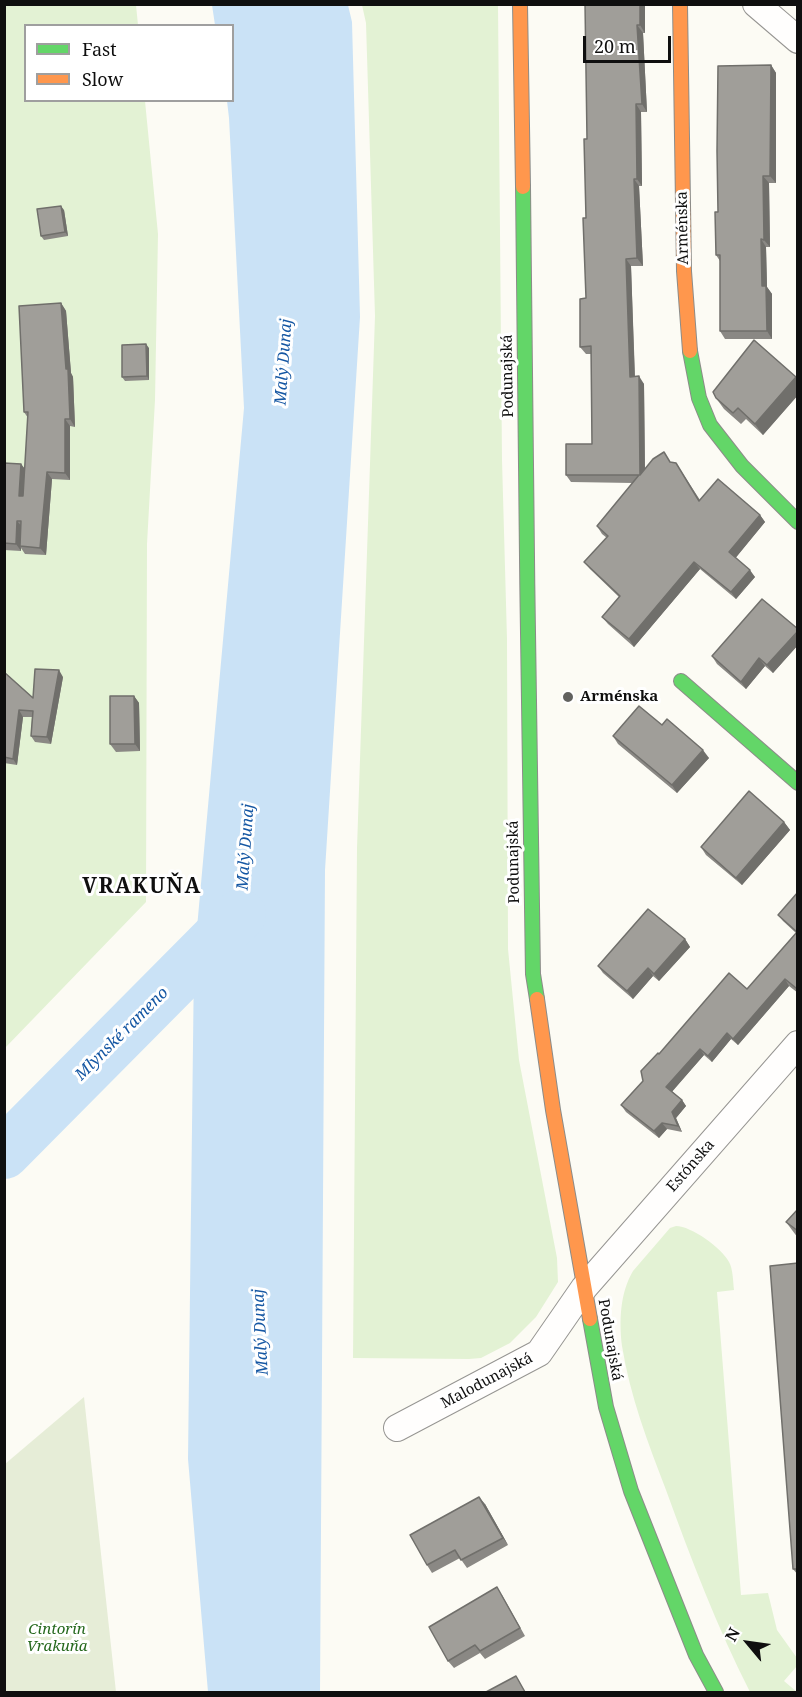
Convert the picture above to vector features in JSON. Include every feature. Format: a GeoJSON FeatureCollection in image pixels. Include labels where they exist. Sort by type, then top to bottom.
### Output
{"type":"FeatureCollection","features":[{"type":"Feature","properties":{"kind":"street","name":"Podunajská"},"geometry":{"type":"LineString","coordinates":[[520,4],[533,974],[553,1110],[602,1390],[632,1491],[696,1654],[716,1692]]}},
{"type":"Feature","properties":{"kind":"street","name":"Arménska"},"geometry":{"type":"LineString","coordinates":[[680,4],[684,271],[689,348],[699,398],[710,425],[737,459],[798,522]]}},
{"type":"Feature","properties":{"kind":"street"},"geometry":{"type":"LineString","coordinates":[[756,4],[798,40]]}},
{"type":"Feature","properties":{"kind":"street"},"geometry":{"type":"LineString","coordinates":[[681,681],[798,783]]}},
{"type":"Feature","properties":{"kind":"street","name":"Estónska"},"geometry":{"type":"LineString","coordinates":[[584,1288],[798,1044]]}},
{"type":"Feature","properties":{"kind":"street","name":"Malodunajská"},"geometry":{"type":"LineString","coordinates":[[397,1428],[539,1353],[584,1288]]}},
{"type":"Feature","properties":{"kind":"green space"},"geometry":{"type":"Polygon","coordinates":[[[5,5],[136,5],[138,24],[24,24],[24,102],[145,102],[158,234],[155,400],[147,544],[146,902],[5,1048],[5,5]]]}},
{"type":"Feature","properties":{"kind":"green space"},"geometry":{"type":"Polygon","coordinates":[[[362,5],[498,5],[502,460],[507,639],[508,949],[519,1060],[557,1258],[558,1282],[536,1317],[510,1343],[481,1358],[353,1358],[357,848],[375,316],[366,23],[362,5]]]}},
{"type":"Feature","properties":{"kind":"green space"},"geometry":{"type":"Polygon","coordinates":[[[676,1226],[690,1230],[713,1244],[725,1256],[731,1268],[734,1290],[717,1292],[741,1595],[768,1593],[777,1630],[797,1658],[797,1666],[784,1681],[797,1692],[750,1692],[726,1643],[695,1567],[646,1437],[630,1383],[622,1346],[621,1327],[625,1288],[633,1271],[670,1228],[676,1226]]]}},
{"type":"Feature","properties":{"kind":"green space","name":"Cintorín Vrakuňa"},"geometry":{"type":"Polygon","coordinates":[[[84,1397],[116,1692],[5,1692],[5,1464],[84,1397]]]}},
{"type":"Feature","properties":{"kind":"water","name":"Malý Dunaj"},"geometry":{"type":"Polygon","coordinates":[[[212,5],[348,5],[352,22],[360,317],[325,870],[320,1692],[208,1692],[188,1459],[194,961],[244,408],[227,102],[234,102],[234,24],[215,24],[212,5]]]}},
{"type":"Feature","properties":{"kind":"building"},"geometry":{"type":"Polygon","coordinates":[[[585,4],[640,4],[640,25],[637,25],[642,104],[636,104],[637,179],[634,179],[637,258],[626,259],[630,377],[639,376],[640,475],[653,459],[664,452],[670,462],[676,463],[699,501],[718,479],[760,515],[729,552],[750,570],[731,592],[694,562],[629,639],[602,617],[620,596],[584,562],[608,536],[597,526],[639,475],[566,475],[566,444],[592,444],[591,346],[580,347],[580,299],[586,298],[583,218],[586,218],[584,139],[587,139],[585,4]]]}},
{"type":"Feature","properties":{"kind":"building"},"geometry":{"type":"Polygon","coordinates":[[[771,65],[770,176],[763,176],[764,240],[761,239],[762,286],[766,286],[767,331],[720,331],[720,255],[716,255],[715,212],[718,212],[718,66],[771,65]]]}},
{"type":"Feature","properties":{"kind":"building"},"geometry":{"type":"Polygon","coordinates":[[[61,206],[65,232],[41,236],[37,209],[61,206]]]}},
{"type":"Feature","properties":{"kind":"building"},"geometry":{"type":"Polygon","coordinates":[[[61,303],[66,369],[68,369],[70,419],[65,419],[65,473],[47,472],[40,548],[20,546],[21,521],[17,521],[16,544],[4,543],[4,463],[21,464],[19,496],[23,496],[28,412],[24,412],[19,306],[61,303]]]}},
{"type":"Feature","properties":{"kind":"building"},"geometry":{"type":"Polygon","coordinates":[[[754,340],[796,377],[755,424],[738,408],[733,413],[716,398],[713,392],[754,340]]]}},
{"type":"Feature","properties":{"kind":"building"},"geometry":{"type":"Polygon","coordinates":[[[146,344],[147,376],[122,377],[122,345],[146,344]]]}},
{"type":"Feature","properties":{"kind":"building"},"geometry":{"type":"Polygon","coordinates":[[[762,599],[798,631],[767,665],[759,658],[741,682],[712,656],[762,599]]]}},
{"type":"Feature","properties":{"kind":"building"},"geometry":{"type":"Polygon","coordinates":[[[35,669],[59,670],[47,737],[31,736],[33,711],[19,710],[13,759],[4,757],[4,672],[33,698],[35,669]]]}},
{"type":"Feature","properties":{"kind":"building"},"geometry":{"type":"Polygon","coordinates":[[[110,696],[134,696],[135,744],[110,744],[110,696]]]}},
{"type":"Feature","properties":{"kind":"building"},"geometry":{"type":"Polygon","coordinates":[[[639,706],[662,725],[667,719],[703,750],[672,785],[613,736],[639,706]]]}},
{"type":"Feature","properties":{"kind":"building"},"geometry":{"type":"Polygon","coordinates":[[[749,791],[784,822],[736,878],[701,847],[749,791]]]}},
{"type":"Feature","properties":{"kind":"building"},"geometry":{"type":"Polygon","coordinates":[[[798,892],[798,986],[796,988],[785,979],[733,1039],[727,1033],[708,1056],[700,1049],[666,1087],[682,1100],[672,1112],[678,1126],[662,1123],[654,1131],[621,1105],[643,1081],[641,1071],[659,1054],[729,973],[747,989],[797,932],[778,915],[798,892]]]}},
{"type":"Feature","properties":{"kind":"building"},"geometry":{"type":"Polygon","coordinates":[[[648,909],[685,939],[654,974],[648,968],[627,991],[598,966],[648,909]]]}},
{"type":"Feature","properties":{"kind":"building"},"geometry":{"type":"Polygon","coordinates":[[[798,1209],[798,1231],[786,1222],[798,1209]]]}},
{"type":"Feature","properties":{"kind":"building"},"geometry":{"type":"Polygon","coordinates":[[[798,1263],[798,1569],[793,1569],[770,1266],[798,1263]]]}},
{"type":"Feature","properties":{"kind":"building"},"geometry":{"type":"Polygon","coordinates":[[[479,1497],[503,1538],[461,1560],[455,1550],[427,1565],[410,1535],[479,1497]]]}},
{"type":"Feature","properties":{"kind":"building"},"geometry":{"type":"Polygon","coordinates":[[[497,1587],[520,1628],[480,1651],[475,1645],[448,1661],[429,1627],[497,1587]]]}},
{"type":"Feature","properties":{"kind":"building"},"geometry":{"type":"Polygon","coordinates":[[[516,1676],[525,1692],[486,1692],[516,1676]]]}},
{"type":"Feature","properties":{"kind":"waterway","name":"Mlynské rameno"},"geometry":{"type":"LineString","coordinates":[[4,1153],[240,915]]}},
{"type":"Feature","properties":{"kind":"traffic: fast"},"geometry":{"type":"LineString","coordinates":[[523,187],[531,876],[533,974],[537,999]]}},
{"type":"Feature","properties":{"kind":"traffic: fast"},"geometry":{"type":"LineString","coordinates":[[690,351],[699,398],[710,425],[742,466],[798,522]]}},
{"type":"Feature","properties":{"kind":"traffic: fast"},"geometry":{"type":"LineString","coordinates":[[681,681],[798,783]]}},
{"type":"Feature","properties":{"kind":"traffic: fast"},"geometry":{"type":"LineString","coordinates":[[590,1319],[606,1407],[631,1491],[696,1655],[716,1692]]}},
{"type":"Feature","properties":{"kind":"traffic: slow"},"geometry":{"type":"LineString","coordinates":[[520,4],[523,187]]}},
{"type":"Feature","properties":{"kind":"traffic: slow"},"geometry":{"type":"LineString","coordinates":[[680,4],[684,271],[690,351]]}},
{"type":"Feature","properties":{"kind":"traffic: slow"},"geometry":{"type":"LineString","coordinates":[[537,999],[553,1110],[590,1319]]}},
{"type":"Feature","properties":{"kind":"place","name":"Arménska"},"geometry":{"type":"Point","coordinates":[568,697]}},
{"type":"Feature","properties":{"kind":"district","name":"VRAKUŇA"},"geometry":{"type":"Point","coordinates":[142,887]}}]}
